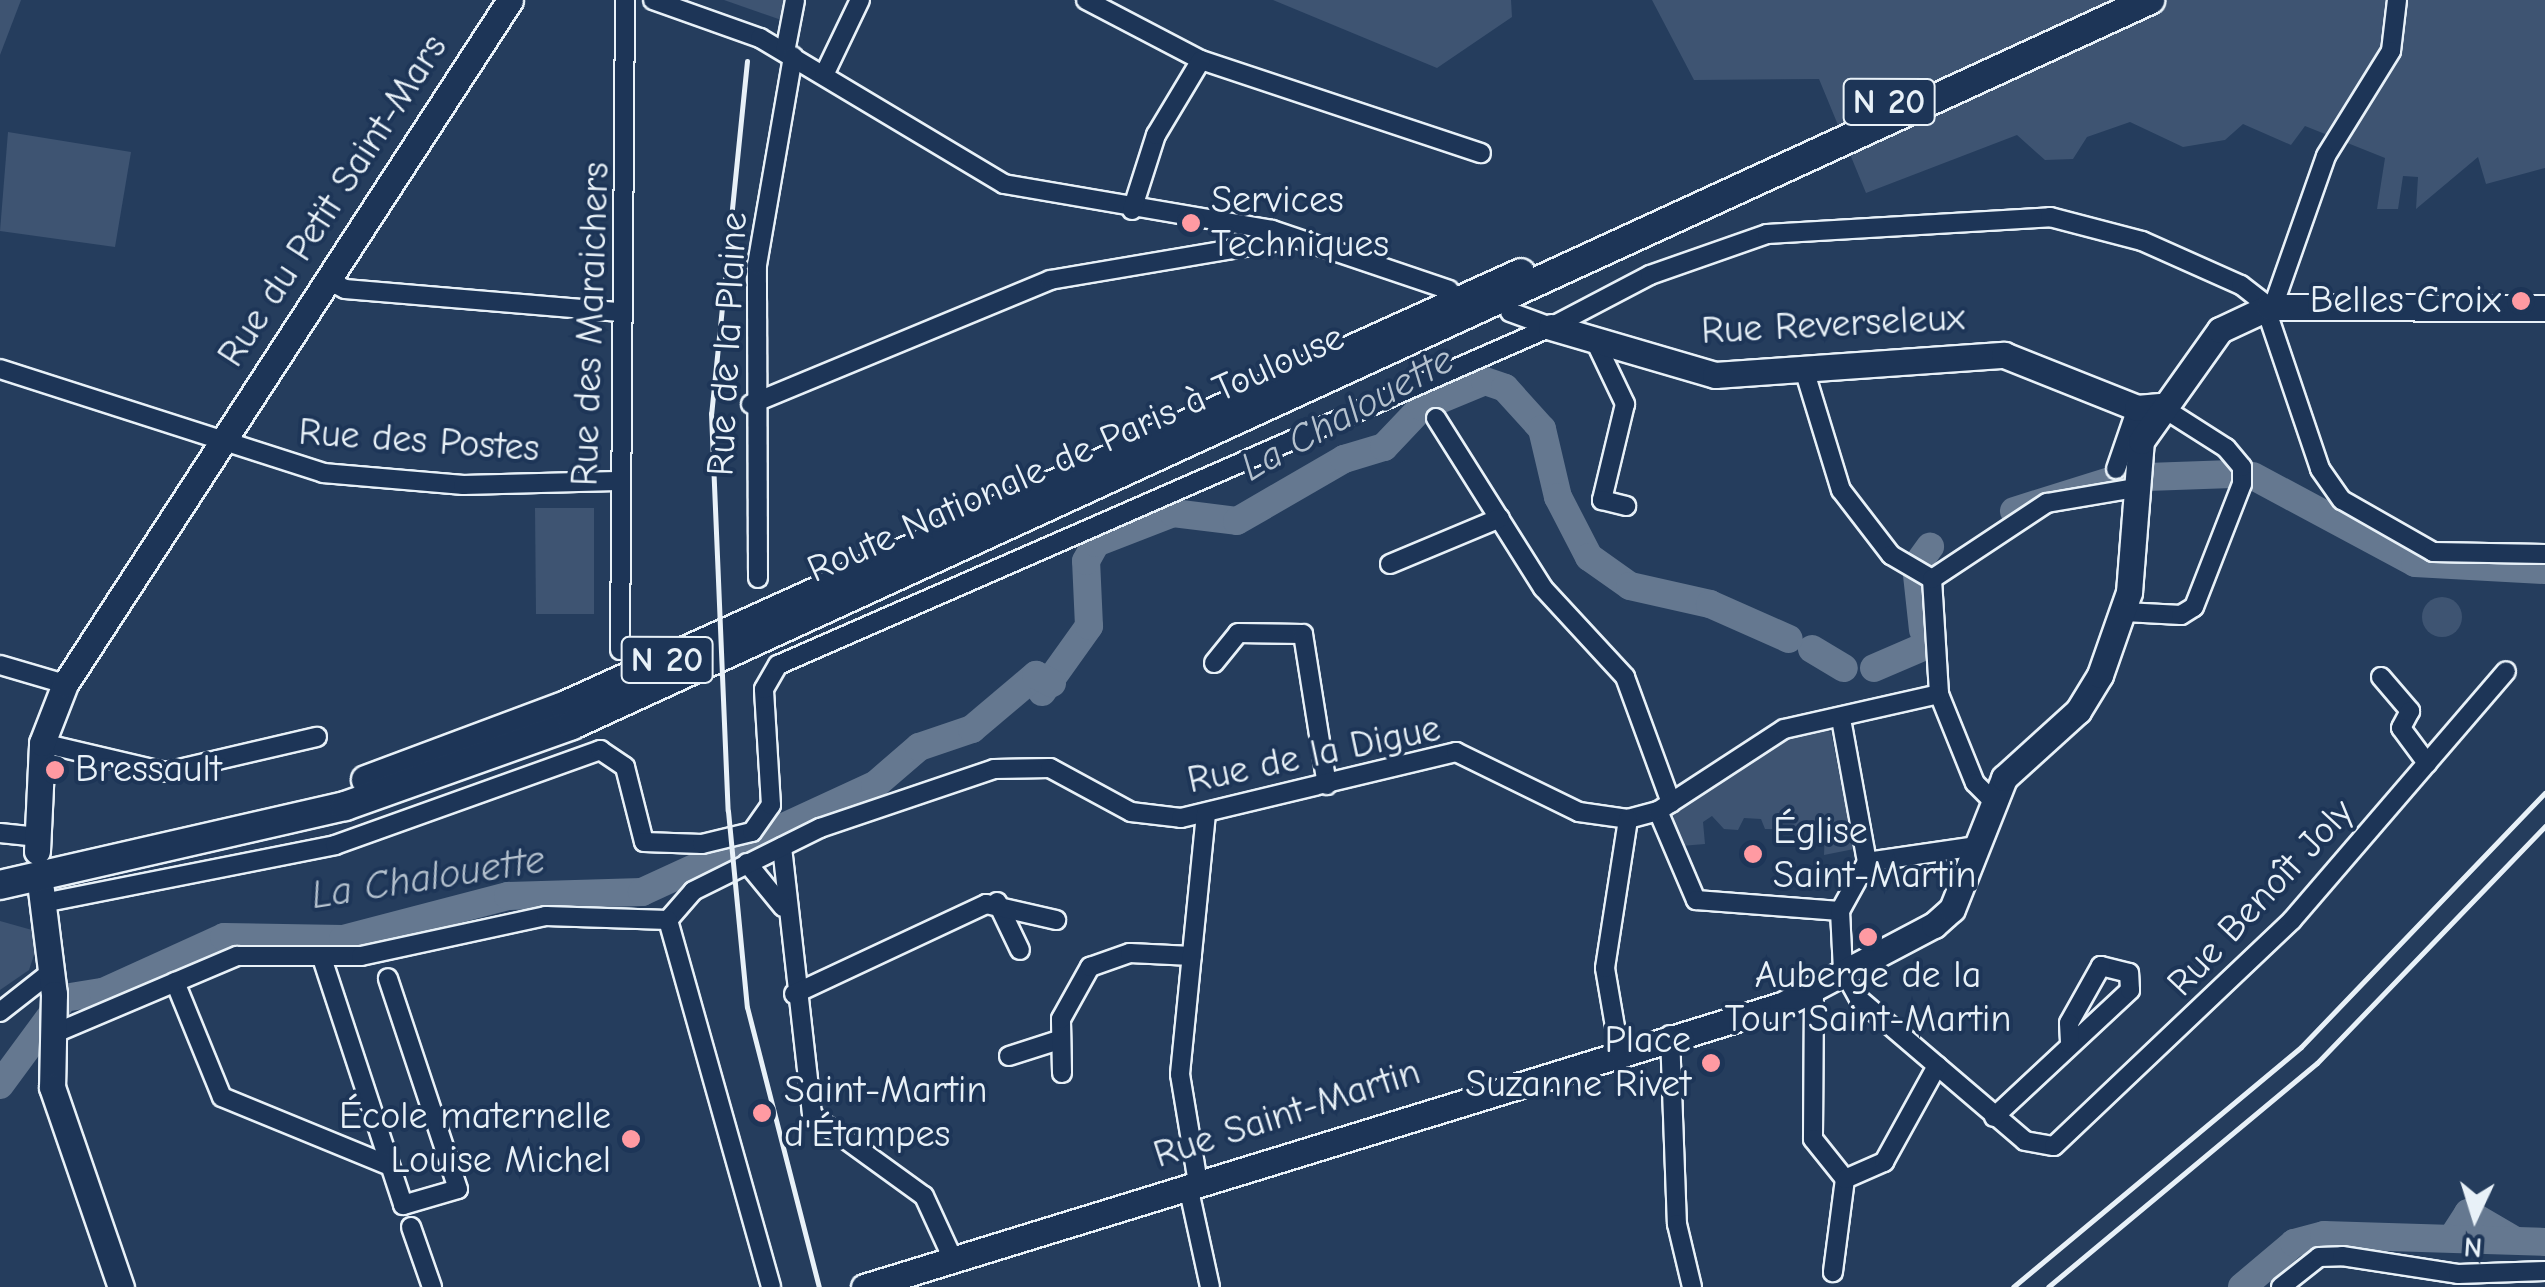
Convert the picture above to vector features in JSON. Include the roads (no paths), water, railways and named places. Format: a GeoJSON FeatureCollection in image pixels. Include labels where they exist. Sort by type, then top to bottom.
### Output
{"type":"FeatureCollection","features":[{"type":"Feature","properties":{"kind":"main road","name":"Rue du Petit Saint-Mars"},"geometry":{"type":"LineString","coordinates":[[37,844],[42,743],[65,684],[510,0]]}},
{"type":"Feature","properties":{"kind":"main road","name":"Route Nationale de Paris à Toulouse"},"geometry":{"type":"LineString","coordinates":[[0,868],[348,786],[564,706],[2110,0]]}},
{"type":"Feature","properties":{"kind":"main road","name":"Route Nationale de Paris à Toulouse"},"geometry":{"type":"LineString","coordinates":[[0,885],[345,806],[572,724],[2150,0]]}},
{"type":"Feature","properties":{"kind":"main road"},"geometry":{"type":"LineString","coordinates":[[2269,307],[2545,308]]}},
{"type":"Feature","properties":{"kind":"main road","name":"Rue Saint-Martin"},"geometry":{"type":"LineString","coordinates":[[864,1287],[1814,992],[1843,970],[1944,918],[1992,801],[2012,768],[2088,697],[2124,612],[2131,478],[2149,407],[2220,330],[2269,307]]}},
{"type":"Feature","properties":{"kind":"main road","name":"Rue Reverseleux"},"geometry":{"type":"LineString","coordinates":[[1551,327],[1704,374],[2004,355],[2149,407]]}},
{"type":"Feature","properties":{"kind":"main road"},"geometry":{"type":"LineString","coordinates":[[42,897],[53,1005],[52,1088],[120,1287]]}},
{"type":"Feature","properties":{"kind":"street","name":"Rue des Maraichers"},"geometry":{"type":"LineString","coordinates":[[620,650],[617,481],[626,0]]}},
{"type":"Feature","properties":{"kind":"street"},"geometry":{"type":"LineString","coordinates":[[653,0],[789,54],[1004,184],[1297,238],[1449,290]]}},
{"type":"Feature","properties":{"kind":"street","name":"Rue de la Plaine"},"geometry":{"type":"LineString","coordinates":[[758,578],[750,404],[757,265],[795,0]]}},
{"type":"Feature","properties":{"kind":"street"},"geometry":{"type":"LineString","coordinates":[[824,75],[860,0]]}},
{"type":"Feature","properties":{"kind":"street"},"geometry":{"type":"LineString","coordinates":[[1086,0],[1201,60],[1481,153]]}},
{"type":"Feature","properties":{"kind":"street"},"geometry":{"type":"LineString","coordinates":[[2269,307],[2326,156],[2391,51],[2396,0]]}},
{"type":"Feature","properties":{"kind":"street"},"geometry":{"type":"LineString","coordinates":[[1132,210],[1156,135],[1201,60]]}},
{"type":"Feature","properties":{"kind":"street"},"geometry":{"type":"LineString","coordinates":[[42,897],[335,846],[600,750],[624,767],[644,842],[702,844],[752,832],[770,804],[764,690],[778,665],[1551,327],[1650,275],[1767,234],[2011,218],[2084,223],[2142,241],[2241,285],[2269,307],[2320,468],[2342,500],[2433,552],[2545,554]]}},
{"type":"Feature","properties":{"kind":"street"},"geometry":{"type":"LineString","coordinates":[[1213,220],[1214,250]]}},
{"type":"Feature","properties":{"kind":"street"},"geometry":{"type":"LineString","coordinates":[[750,404],[1022,289],[1214,250],[1297,238]]}},
{"type":"Feature","properties":{"kind":"street"},"geometry":{"type":"LineString","coordinates":[[328,280],[345,289],[620,312]]}},
{"type":"Feature","properties":{"kind":"street","name":"Rue Reverseleux"},"geometry":{"type":"LineString","coordinates":[[1510,312],[1551,327]]}},
{"type":"Feature","properties":{"kind":"street"},"geometry":{"type":"LineString","coordinates":[[1595,341],[1625,404],[1602,500],[1626,506]]}},
{"type":"Feature","properties":{"kind":"street"},"geometry":{"type":"LineString","coordinates":[[1803,366],[1841,490],[1921,574],[1938,694],[1975,782],[1992,801]]}},
{"type":"Feature","properties":{"kind":"street","name":"Rue des Postes"},"geometry":{"type":"LineString","coordinates":[[0,369],[205,430],[220,442],[324,474],[463,484],[617,481]]}},
{"type":"Feature","properties":{"kind":"street"},"geometry":{"type":"LineString","coordinates":[[2124,612],[2181,616],[2194,606],[2242,475],[2149,407]]}},
{"type":"Feature","properties":{"kind":"street"},"geometry":{"type":"LineString","coordinates":[[1436,418],[1543,588],[1625,677],[1664,807],[1669,854],[1696,900],[1840,911]]}},
{"type":"Feature","properties":{"kind":"street"},"geometry":{"type":"LineString","coordinates":[[1921,574],[2047,503],[2131,478]]}},
{"type":"Feature","properties":{"kind":"street"},"geometry":{"type":"LineString","coordinates":[[1390,564],[1500,518]]}},
{"type":"Feature","properties":{"kind":"street"},"geometry":{"type":"LineString","coordinates":[[1214,663],[1238,633],[1304,634],[1328,785]]}},
{"type":"Feature","properties":{"kind":"street"},"geometry":{"type":"LineString","coordinates":[[0,665],[65,684]]}},
{"type":"Feature","properties":{"kind":"street","name":"Rue Benoît Joly"},"geometry":{"type":"LineString","coordinates":[[1994,1116],[2045,1148],[2071,1138],[2292,920],[2506,671]]}},
{"type":"Feature","properties":{"kind":"street"},"geometry":{"type":"LineString","coordinates":[[2381,677],[2410,711],[2401,728],[2427,763]]}},
{"type":"Feature","properties":{"kind":"street"},"geometry":{"type":"LineString","coordinates":[[1619,1050],[1605,968],[1628,818],[1664,807],[1762,739],[1938,694]]}},
{"type":"Feature","properties":{"kind":"street"},"geometry":{"type":"LineString","coordinates":[[1840,719],[1867,862],[1840,911],[1843,970],[1859,999],[1994,1116],[2070,1044]]}},
{"type":"Feature","properties":{"kind":"street"},"geometry":{"type":"LineString","coordinates":[[42,743],[166,772],[316,738]]}},
{"type":"Feature","properties":{"kind":"street","name":"Rue de la Digue"},"geometry":{"type":"LineString","coordinates":[[673,913],[747,864],[782,847],[1030,765],[1131,812],[1206,814],[1456,752],[1579,812],[1628,818]]}},
{"type":"Feature","properties":{"kind":"street"},"geometry":{"type":"LineString","coordinates":[[1206,814],[1180,1074],[1210,1287]]}},
{"type":"Feature","properties":{"kind":"street"},"geometry":{"type":"LineString","coordinates":[[0,833],[37,844]]}},
{"type":"Feature","properties":{"kind":"street"},"geometry":{"type":"LineString","coordinates":[[1867,862],[1976,846]]}},
{"type":"Feature","properties":{"kind":"street"},"geometry":{"type":"LineString","coordinates":[[782,847],[784,908],[812,1115],[924,1196],[953,1259]]}},
{"type":"Feature","properties":{"kind":"street"},"geometry":{"type":"LineString","coordinates":[[747,864],[784,908]]}},
{"type":"Feature","properties":{"kind":"street"},"geometry":{"type":"LineString","coordinates":[[794,994],[997,902],[1056,920]]}},
{"type":"Feature","properties":{"kind":"street"},"geometry":{"type":"LineString","coordinates":[[997,902],[1020,950]]}},
{"type":"Feature","properties":{"kind":"street"},"geometry":{"type":"LineString","coordinates":[[0,1012],[175,982],[236,956],[322,958],[532,918],[673,913],[771,1287]]}},
{"type":"Feature","properties":{"kind":"street"},"geometry":{"type":"LineString","coordinates":[[1062,1073],[1059,1040],[1066,1000],[1090,967],[1130,953],[1192,956]]}},
{"type":"Feature","properties":{"kind":"street"},"geometry":{"type":"LineString","coordinates":[[322,958],[402,1205],[458,1189],[388,978]]}},
{"type":"Feature","properties":{"kind":"street"},"geometry":{"type":"LineString","coordinates":[[175,982],[222,1097],[388,1165]]}},
{"type":"Feature","properties":{"kind":"street"},"geometry":{"type":"LineString","coordinates":[[1814,992],[1813,1139],[1845,1179],[1833,1272]]}},
{"type":"Feature","properties":{"kind":"street"},"geometry":{"type":"LineString","coordinates":[[1670,1035],[1677,1224],[1692,1287]]}},
{"type":"Feature","properties":{"kind":"street"},"geometry":{"type":"LineString","coordinates":[[1009,1056],[1059,1040]]}},
{"type":"Feature","properties":{"kind":"street"},"geometry":{"type":"LineString","coordinates":[[1845,1179],[1884,1162],[1937,1066]]}},
{"type":"Feature","properties":{"kind":"street"},"geometry":{"type":"LineString","coordinates":[[410,1227],[432,1287]]}},
{"type":"Feature","properties":{"kind":"street"},"geometry":{"type":"LineString","coordinates":[[2282,1287],[2319,1257],[2342,1256],[2458,1274],[2545,1272]]}},
{"type":"Feature","properties":{"kind":"waterway","name":"La Chalouette"},"geometry":{"type":"LineString","coordinates":[[1042,692],[1089,626],[1086,561],[1096,543],[1173,513],[1237,521],[1344,459],[1384,447],[1422,407],[1485,381],[1505,388],[1542,429],[1558,497],[1589,557],[1630,586],[1710,604],[1789,639]]}},
{"type":"Feature","properties":{"kind":"waterway","name":"La Chalouette"},"geometry":{"type":"LineString","coordinates":[[2147,477],[2232,474]]}},
{"type":"Feature","properties":{"kind":"waterway","name":"La Chalouette"},"geometry":{"type":"LineString","coordinates":[[2014,511],[2126,476]]}},
{"type":"Feature","properties":{"kind":"waterway","name":"La Chalouette"},"geometry":{"type":"LineString","coordinates":[[2253,476],[2415,563],[2545,570]]}},
{"type":"Feature","properties":{"kind":"waterway","name":"La Chalouette"},"geometry":{"type":"LineString","coordinates":[[1923,630],[1916,566],[1930,547]]}},
{"type":"Feature","properties":{"kind":"waterway","name":"La Chalouette"},"geometry":{"type":"LineString","coordinates":[[1874,668],[1925,646]]}},
{"type":"Feature","properties":{"kind":"waterway","name":"La Chalouette"},"geometry":{"type":"LineString","coordinates":[[1812,649],[1844,668]]}},
{"type":"Feature","properties":{"kind":"waterway","name":"La Chalouette"},"geometry":{"type":"LineString","coordinates":[[0,1085],[64,998],[103,992],[224,937],[343,939],[508,896],[642,892],[875,785],[919,747],[972,729],[1036,675],[1052,683]]}},
{"type":"Feature","properties":{"kind":"waterway"},"geometry":{"type":"LineString","coordinates":[[2452,1238],[2468,1213],[2514,1240]]}},
{"type":"Feature","properties":{"kind":"waterway"},"geometry":{"type":"LineString","coordinates":[[2242,1287],[2294,1243],[2324,1235],[2545,1242]]}},
{"type":"Feature","properties":{"kind":"railway"},"geometry":{"type":"LineString","coordinates":[[747,61],[711,413],[728,811],[747,1007],[819,1287]]}},
{"type":"Feature","properties":{"kind":"railway"},"geometry":{"type":"LineString","coordinates":[[2013,1287],[2301,1047],[2545,793]]}},
{"type":"Feature","properties":{"kind":"railway"},"geometry":{"type":"LineString","coordinates":[[2048,1287],[2317,1063],[2545,826]]}},
{"type":"Feature","properties":{"kind":"place","name":"Services Techniques"},"geometry":{"type":"Point","coordinates":[1191,223]}},
{"type":"Feature","properties":{"kind":"place","name":"Belles Croix"},"geometry":{"type":"Point","coordinates":[2521,301]}},
{"type":"Feature","properties":{"kind":"place","name":"Bressault"},"geometry":{"type":"Point","coordinates":[55,770]}},
{"type":"Feature","properties":{"kind":"place","name":"Église Saint-Martin"},"geometry":{"type":"Point","coordinates":[1753,854]}},
{"type":"Feature","properties":{"kind":"place","name":"Auberge de la Tour Saint-Martin"},"geometry":{"type":"Point","coordinates":[1868,937]}},
{"type":"Feature","properties":{"kind":"place","name":"Place Suzanne Rivet"},"geometry":{"type":"Point","coordinates":[1711,1063]}},
{"type":"Feature","properties":{"kind":"place","name":"Saint-Martin d'Étampes"},"geometry":{"type":"Point","coordinates":[762,1113]}},
{"type":"Feature","properties":{"kind":"place","name":"École maternelle Louise Michel"},"geometry":{"type":"Point","coordinates":[631,1139]}}]}
